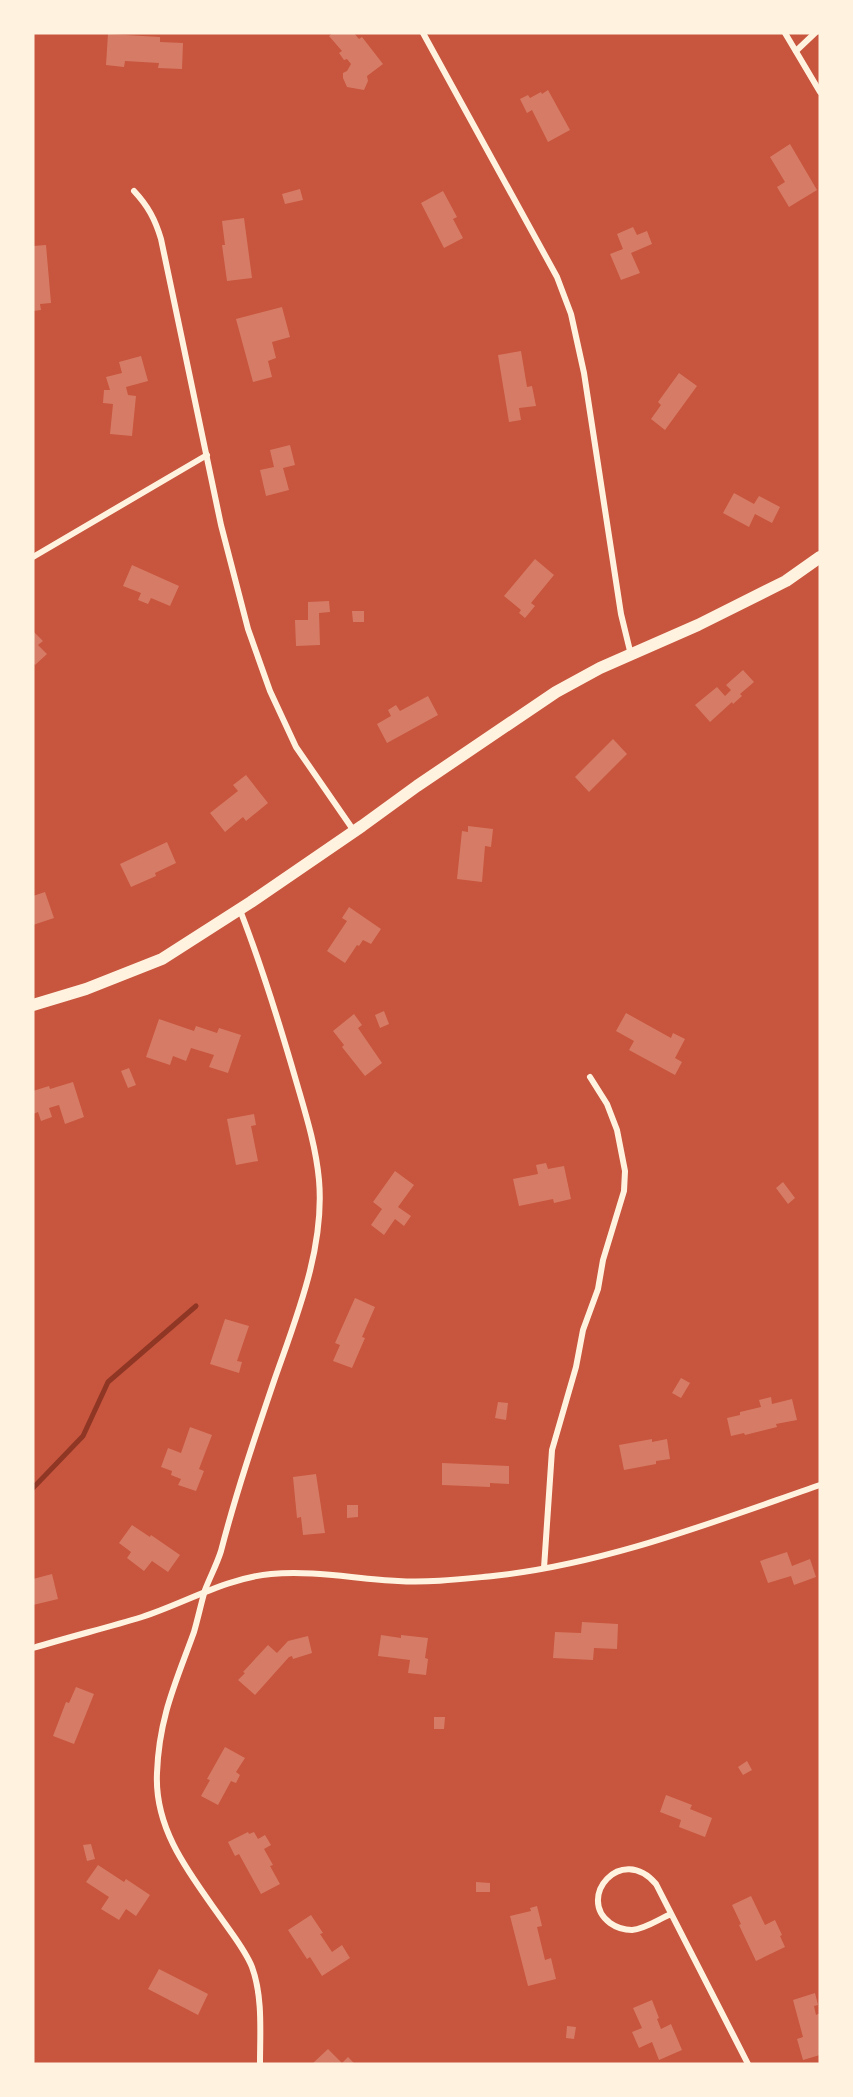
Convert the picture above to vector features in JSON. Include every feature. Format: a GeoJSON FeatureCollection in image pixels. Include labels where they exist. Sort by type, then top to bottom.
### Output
{"type":"FeatureCollection","features":[{"type":"Feature","properties":{"kind":"main road"},"geometry":{"type":"LineString","coordinates":[[33,1005],[86,989],[162,959],[240,909],[548,697],[600,668],[698,625],[786,580],[820,557]]}},
{"type":"Feature","properties":{"kind":"street"},"geometry":{"type":"LineString","coordinates":[[423,33],[557,277],[571,314],[584,373],[621,614],[631,655]]}},
{"type":"Feature","properties":{"kind":"street"},"geometry":{"type":"LineString","coordinates":[[785,33],[820,92]]}},
{"type":"Feature","properties":{"kind":"street"},"geometry":{"type":"LineString","coordinates":[[796,51],[815,33]]}},
{"type":"Feature","properties":{"kind":"street"},"geometry":{"type":"LineString","coordinates":[[134,190],[155,219],[161,239],[221,525],[248,629],[270,691],[296,747],[354,831]]}},
{"type":"Feature","properties":{"kind":"street"},"geometry":{"type":"LineString","coordinates":[[33,557],[207,455]]}},
{"type":"Feature","properties":{"kind":"street"},"geometry":{"type":"LineString","coordinates":[[240,909],[276,1009],[306,1116],[319,1180],[319,1215],[310,1266],[297,1318],[237,1489],[221,1552],[165,1710],[156,1776],[160,1808],[169,1837],[186,1869],[238,1941],[252,1966],[261,2025],[260,2064]]}},
{"type":"Feature","properties":{"kind":"street"},"geometry":{"type":"LineString","coordinates":[[544,1568],[552,1450],[576,1367],[583,1330],[598,1289],[603,1260],[624,1191],[625,1172],[616,1130],[607,1104],[590,1077]]}},
{"type":"Feature","properties":{"kind":"street"},"geometry":{"type":"LineString","coordinates":[[33,1648],[143,1616],[235,1582],[271,1574],[312,1574],[400,1581],[494,1576],[591,1559],[643,1545],[820,1485]]}},
{"type":"Feature","properties":{"kind":"street"},"geometry":{"type":"LineString","coordinates":[[671,1914],[643,1927],[624,1930],[606,1920],[601,1912],[599,1892],[604,1882],[620,1870],[640,1870],[656,1884],[748,2064]]}},
{"type":"Feature","properties":{"kind":"building"},"geometry":{"type":"Polygon","coordinates":[[[333,33],[354,33],[359,39],[362,37],[383,64],[367,76],[368,81],[364,90],[347,87],[343,73],[351,64],[347,59],[344,60],[339,53],[342,51],[329,36],[333,33]]]}},
{"type":"Feature","properties":{"kind":"building"},"geometry":{"type":"Polygon","coordinates":[[[108,34],[160,37],[160,42],[183,43],[182,69],[158,68],[159,63],[125,61],[124,67],[106,65],[108,34]]]}},
{"type":"Feature","properties":{"kind":"building"},"geometry":{"type":"Polygon","coordinates":[[[548,90],[570,130],[548,142],[532,110],[527,113],[520,99],[528,95],[530,98],[548,90]]]}},
{"type":"Feature","properties":{"kind":"building"},"geometry":{"type":"Polygon","coordinates":[[[790,144],[817,190],[789,207],[777,187],[785,182],[770,157],[790,144]]]}},
{"type":"Feature","properties":{"kind":"building"},"geometry":{"type":"Polygon","coordinates":[[[300,189],[303,200],[285,204],[282,194],[300,189]]]}},
{"type":"Feature","properties":{"kind":"building"},"geometry":{"type":"Polygon","coordinates":[[[443,191],[457,217],[453,219],[463,238],[444,248],[421,203],[443,191]]]}},
{"type":"Feature","properties":{"kind":"building"},"geometry":{"type":"Polygon","coordinates":[[[244,218],[252,278],[227,281],[222,245],[225,245],[222,221],[244,218]]]}},
{"type":"Feature","properties":{"kind":"building"},"geometry":{"type":"Polygon","coordinates":[[[633,227],[637,235],[647,231],[652,244],[631,253],[640,273],[621,280],[610,254],[623,249],[617,234],[633,227]]]}},
{"type":"Feature","properties":{"kind":"building"},"geometry":{"type":"Polygon","coordinates":[[[46,245],[51,303],[40,304],[41,310],[33,311],[33,246],[46,245]]]}},
{"type":"Feature","properties":{"kind":"building"},"geometry":{"type":"Polygon","coordinates":[[[282,307],[290,337],[272,342],[276,358],[268,361],[272,377],[253,382],[236,319],[282,307]]]}},
{"type":"Feature","properties":{"kind":"building"},"geometry":{"type":"Polygon","coordinates":[[[521,351],[527,387],[532,386],[536,406],[519,408],[521,420],[509,422],[498,355],[521,351]]]}},
{"type":"Feature","properties":{"kind":"building"},"geometry":{"type":"Polygon","coordinates":[[[141,356],[148,381],[126,387],[128,395],[136,396],[132,436],[110,434],[113,404],[103,403],[104,390],[110,390],[106,377],[122,373],[119,362],[141,356]]]}},
{"type":"Feature","properties":{"kind":"building"},"geometry":{"type":"Polygon","coordinates":[[[679,373],[697,386],[665,430],[651,419],[661,405],[658,402],[679,373]]]}},
{"type":"Feature","properties":{"kind":"building"},"geometry":{"type":"Polygon","coordinates":[[[290,445],[295,465],[283,468],[289,490],[266,496],[260,470],[274,467],[270,450],[290,445]]]}},
{"type":"Feature","properties":{"kind":"building"},"geometry":{"type":"Polygon","coordinates":[[[734,493],[754,504],[759,496],[780,507],[772,523],[755,514],[749,527],[723,513],[734,493]]]}},
{"type":"Feature","properties":{"kind":"building"},"geometry":{"type":"Polygon","coordinates":[[[535,559],[554,575],[531,603],[535,606],[525,618],[519,613],[521,610],[504,596],[535,559]]]}},
{"type":"Feature","properties":{"kind":"building"},"geometry":{"type":"Polygon","coordinates":[[[132,565],[179,586],[170,606],[151,598],[148,604],[138,600],[141,593],[123,586],[132,565]]]}},
{"type":"Feature","properties":{"kind":"building"},"geometry":{"type":"Polygon","coordinates":[[[329,601],[330,612],[319,613],[320,645],[296,646],[295,620],[308,620],[308,602],[329,601]]]}},
{"type":"Feature","properties":{"kind":"building"},"geometry":{"type":"Polygon","coordinates":[[[352,611],[364,611],[364,622],[353,622],[352,611]]]}},
{"type":"Feature","properties":{"kind":"building"},"geometry":{"type":"Polygon","coordinates":[[[33,631],[43,641],[38,645],[47,654],[35,665],[33,662],[33,631]]]}},
{"type":"Feature","properties":{"kind":"building"},"geometry":{"type":"Polygon","coordinates":[[[743,670],[754,682],[740,694],[742,696],[710,722],[695,705],[717,687],[725,696],[731,690],[726,685],[743,670]]]}},
{"type":"Feature","properties":{"kind":"building"},"geometry":{"type":"Polygon","coordinates":[[[428,696],[438,715],[387,743],[377,724],[391,716],[388,710],[396,705],[400,711],[428,696]]]}},
{"type":"Feature","properties":{"kind":"building"},"geometry":{"type":"Polygon","coordinates":[[[613,739],[627,754],[589,792],[575,777],[613,739]]]}},
{"type":"Feature","properties":{"kind":"building"},"geometry":{"type":"Polygon","coordinates":[[[246,775],[268,803],[246,821],[243,817],[225,832],[210,813],[238,791],[233,785],[246,775]]]}},
{"type":"Feature","properties":{"kind":"building"},"geometry":{"type":"Polygon","coordinates":[[[468,826],[493,829],[491,847],[485,846],[482,882],[457,879],[462,831],[468,832],[468,826]]]}},
{"type":"Feature","properties":{"kind":"building"},"geometry":{"type":"Polygon","coordinates":[[[167,842],[176,863],[155,873],[156,876],[131,887],[120,864],[167,842]]]}},
{"type":"Feature","properties":{"kind":"building"},"geometry":{"type":"Polygon","coordinates":[[[45,892],[54,918],[33,925],[33,896],[45,892]]]}},
{"type":"Feature","properties":{"kind":"building"},"geometry":{"type":"Polygon","coordinates":[[[349,907],[381,929],[371,944],[363,940],[359,946],[357,945],[345,963],[327,951],[347,921],[342,918],[349,907]]]}},
{"type":"Feature","properties":{"kind":"building"},"geometry":{"type":"Polygon","coordinates":[[[384,1011],[389,1024],[380,1028],[375,1015],[384,1011]]]}},
{"type":"Feature","properties":{"kind":"building"},"geometry":{"type":"Polygon","coordinates":[[[626,1013],[671,1038],[673,1033],[685,1039],[675,1058],[682,1062],[675,1075],[629,1050],[634,1041],[616,1031],[626,1013]]]}},
{"type":"Feature","properties":{"kind":"building"},"geometry":{"type":"Polygon","coordinates":[[[354,1014],[362,1025],[358,1028],[382,1063],[365,1076],[342,1047],[344,1045],[333,1031],[354,1014]]]}},
{"type":"Feature","properties":{"kind":"building"},"geometry":{"type":"Polygon","coordinates":[[[159,1019],[194,1031],[196,1026],[217,1033],[219,1028],[241,1035],[228,1073],[209,1067],[214,1055],[191,1048],[186,1061],[173,1056],[170,1065],[146,1057],[159,1019]]]}},
{"type":"Feature","properties":{"kind":"building"},"geometry":{"type":"Polygon","coordinates":[[[129,1068],[136,1085],[128,1088],[121,1071],[129,1068]]]}},
{"type":"Feature","properties":{"kind":"building"},"geometry":{"type":"Polygon","coordinates":[[[73,1082],[84,1117],[65,1124],[59,1105],[49,1108],[52,1117],[41,1121],[38,1112],[33,1114],[33,1091],[73,1082]]]}},
{"type":"Feature","properties":{"kind":"building"},"geometry":{"type":"Polygon","coordinates":[[[254,1114],[256,1125],[251,1126],[258,1161],[236,1165],[227,1119],[254,1114]]]}},
{"type":"Feature","properties":{"kind":"building"},"geometry":{"type":"Polygon","coordinates":[[[546,1163],[548,1169],[564,1166],[571,1199],[554,1203],[553,1199],[519,1206],[513,1179],[538,1174],[536,1165],[546,1163]]]}},
{"type":"Feature","properties":{"kind":"building"},"geometry":{"type":"Polygon","coordinates":[[[395,1171],[414,1185],[398,1207],[411,1216],[404,1226],[395,1219],[384,1235],[371,1225],[382,1209],[373,1202],[395,1171]]]}},
{"type":"Feature","properties":{"kind":"building"},"geometry":{"type":"Polygon","coordinates":[[[783,1182],[795,1198],[788,1204],[776,1188],[783,1182]]]}},
{"type":"Feature","properties":{"kind":"building"},"geometry":{"type":"Polygon","coordinates":[[[355,1298],[375,1307],[352,1368],[333,1361],[340,1345],[335,1343],[355,1298]]]}},
{"type":"Feature","properties":{"kind":"building"},"geometry":{"type":"Polygon","coordinates":[[[225,1319],[249,1326],[237,1361],[242,1362],[239,1373],[210,1364],[225,1319]]]}},
{"type":"Feature","properties":{"kind":"building"},"geometry":{"type":"Polygon","coordinates":[[[681,1378],[690,1383],[681,1398],[672,1393],[681,1378]]]}},
{"type":"Feature","properties":{"kind":"building"},"geometry":{"type":"Polygon","coordinates":[[[771,1397],[772,1404],[792,1399],[797,1420],[776,1424],[777,1427],[745,1435],[744,1433],[731,1436],[727,1418],[761,1407],[759,1400],[771,1397]]]}},
{"type":"Feature","properties":{"kind":"building"},"geometry":{"type":"Polygon","coordinates":[[[498,1402],[508,1403],[506,1420],[495,1418],[498,1402]]]}},
{"type":"Feature","properties":{"kind":"building"},"geometry":{"type":"Polygon","coordinates":[[[190,1427],[212,1435],[199,1469],[204,1471],[196,1491],[178,1485],[181,1479],[171,1475],[172,1471],[161,1467],[168,1448],[181,1453],[190,1427]]]}},
{"type":"Feature","properties":{"kind":"building"},"geometry":{"type":"Polygon","coordinates":[[[652,1439],[652,1442],[667,1439],[670,1459],[624,1470],[619,1445],[652,1439]]]}},
{"type":"Feature","properties":{"kind":"building"},"geometry":{"type":"Polygon","coordinates":[[[442,1463],[509,1466],[509,1484],[490,1483],[490,1487],[442,1485],[442,1463]]]}},
{"type":"Feature","properties":{"kind":"building"},"geometry":{"type":"Polygon","coordinates":[[[316,1474],[325,1533],[303,1535],[301,1517],[297,1518],[293,1477],[316,1474]]]}},
{"type":"Feature","properties":{"kind":"building"},"geometry":{"type":"Polygon","coordinates":[[[347,1505],[358,1505],[358,1517],[347,1518],[347,1505]]]}},
{"type":"Feature","properties":{"kind":"building"},"geometry":{"type":"Polygon","coordinates":[[[132,1525],[180,1555],[168,1572],[152,1561],[144,1571],[127,1558],[131,1552],[119,1543],[132,1525]]]}},
{"type":"Feature","properties":{"kind":"building"},"geometry":{"type":"Polygon","coordinates":[[[787,1552],[792,1566],[810,1559],[816,1577],[794,1585],[791,1576],[768,1583],[760,1561],[787,1552]]]}},
{"type":"Feature","properties":{"kind":"building"},"geometry":{"type":"Polygon","coordinates":[[[52,1574],[58,1599],[33,1605],[33,1579],[52,1574]]]}},
{"type":"Feature","properties":{"kind":"building"},"geometry":{"type":"Polygon","coordinates":[[[582,1622],[618,1624],[617,1649],[594,1648],[593,1660],[553,1658],[555,1632],[581,1633],[582,1622]]]}},
{"type":"Feature","properties":{"kind":"building"},"geometry":{"type":"Polygon","coordinates":[[[381,1635],[428,1638],[425,1658],[428,1659],[426,1675],[408,1673],[410,1660],[378,1656],[381,1635]]]}},
{"type":"Feature","properties":{"kind":"building"},"geometry":{"type":"Polygon","coordinates":[[[308,1636],[312,1653],[293,1659],[292,1656],[289,1657],[255,1695],[238,1680],[268,1645],[277,1653],[288,1641],[308,1636]]]}},
{"type":"Feature","properties":{"kind":"building"},"geometry":{"type":"Polygon","coordinates":[[[76,1687],[94,1694],[74,1744],[53,1736],[66,1702],[69,1703],[76,1687]]]}},
{"type":"Feature","properties":{"kind":"building"},"geometry":{"type":"Polygon","coordinates":[[[434,1717],[445,1717],[444,1729],[434,1729],[434,1717]]]}},
{"type":"Feature","properties":{"kind":"building"},"geometry":{"type":"Polygon","coordinates":[[[225,1747],[245,1758],[236,1772],[240,1775],[236,1783],[231,1781],[218,1805],[201,1796],[210,1780],[207,1779],[225,1747]]]}},
{"type":"Feature","properties":{"kind":"building"},"geometry":{"type":"Polygon","coordinates":[[[747,1761],[752,1770],[743,1775],[738,1767],[747,1761]]]}},
{"type":"Feature","properties":{"kind":"building"},"geometry":{"type":"Polygon","coordinates":[[[666,1795],[692,1805],[690,1809],[712,1818],[705,1837],[679,1827],[681,1820],[660,1812],[666,1795]]]}},
{"type":"Feature","properties":{"kind":"building"},"geometry":{"type":"Polygon","coordinates":[[[248,1832],[249,1834],[254,1832],[258,1839],[265,1835],[271,1845],[264,1849],[280,1884],[261,1894],[239,1854],[235,1856],[228,1842],[248,1832]]]}},
{"type":"Feature","properties":{"kind":"building"},"geometry":{"type":"Polygon","coordinates":[[[91,1844],[95,1859],[87,1861],[83,1845],[91,1844]]]}},
{"type":"Feature","properties":{"kind":"building"},"geometry":{"type":"Polygon","coordinates":[[[98,1865],[124,1882],[126,1879],[150,1895],[136,1916],[126,1909],[119,1920],[101,1909],[109,1897],[86,1882],[98,1865]]]}},
{"type":"Feature","properties":{"kind":"building"},"geometry":{"type":"Polygon","coordinates":[[[476,1882],[490,1883],[490,1892],[476,1892],[476,1882]]]}},
{"type":"Feature","properties":{"kind":"building"},"geometry":{"type":"Polygon","coordinates":[[[751,1896],[765,1925],[775,1920],[785,1947],[756,1961],[732,1905],[751,1896]]]}},
{"type":"Feature","properties":{"kind":"building"},"geometry":{"type":"Polygon","coordinates":[[[537,1906],[542,1926],[537,1927],[545,1960],[551,1958],[556,1979],[528,1986],[510,1916],[531,1911],[530,1908],[537,1906]]]}},
{"type":"Feature","properties":{"kind":"building"},"geometry":{"type":"Polygon","coordinates":[[[311,1915],[332,1952],[342,1945],[350,1958],[322,1976],[310,1957],[307,1959],[288,1930],[311,1915]]]}},
{"type":"Feature","properties":{"kind":"building"},"geometry":{"type":"Polygon","coordinates":[[[159,1969],[208,1994],[198,2015],[148,1989],[159,1969]]]}},
{"type":"Feature","properties":{"kind":"building"},"geometry":{"type":"Polygon","coordinates":[[[815,1993],[818,2005],[814,2006],[816,2015],[820,2013],[820,2055],[803,2060],[797,2039],[803,2037],[793,2000],[815,1993]]]}},
{"type":"Feature","properties":{"kind":"building"},"geometry":{"type":"Polygon","coordinates":[[[652,2000],[661,2029],[671,2024],[682,2050],[659,2060],[652,2042],[639,2048],[632,2032],[642,2028],[633,2008],[652,2000]]]}},
{"type":"Feature","properties":{"kind":"building"},"geometry":{"type":"Polygon","coordinates":[[[567,2026],[576,2027],[574,2039],[566,2038],[567,2026]]]}},
{"type":"Feature","properties":{"kind":"building"},"geometry":{"type":"Polygon","coordinates":[[[328,2049],[342,2063],[348,2057],[355,2064],[312,2064],[328,2049]]]}},
{"type":"Feature","properties":{"kind":"waterway"},"geometry":{"type":"LineString","coordinates":[[33,1488],[83,1436],[108,1382],[196,1306]]}}]}
